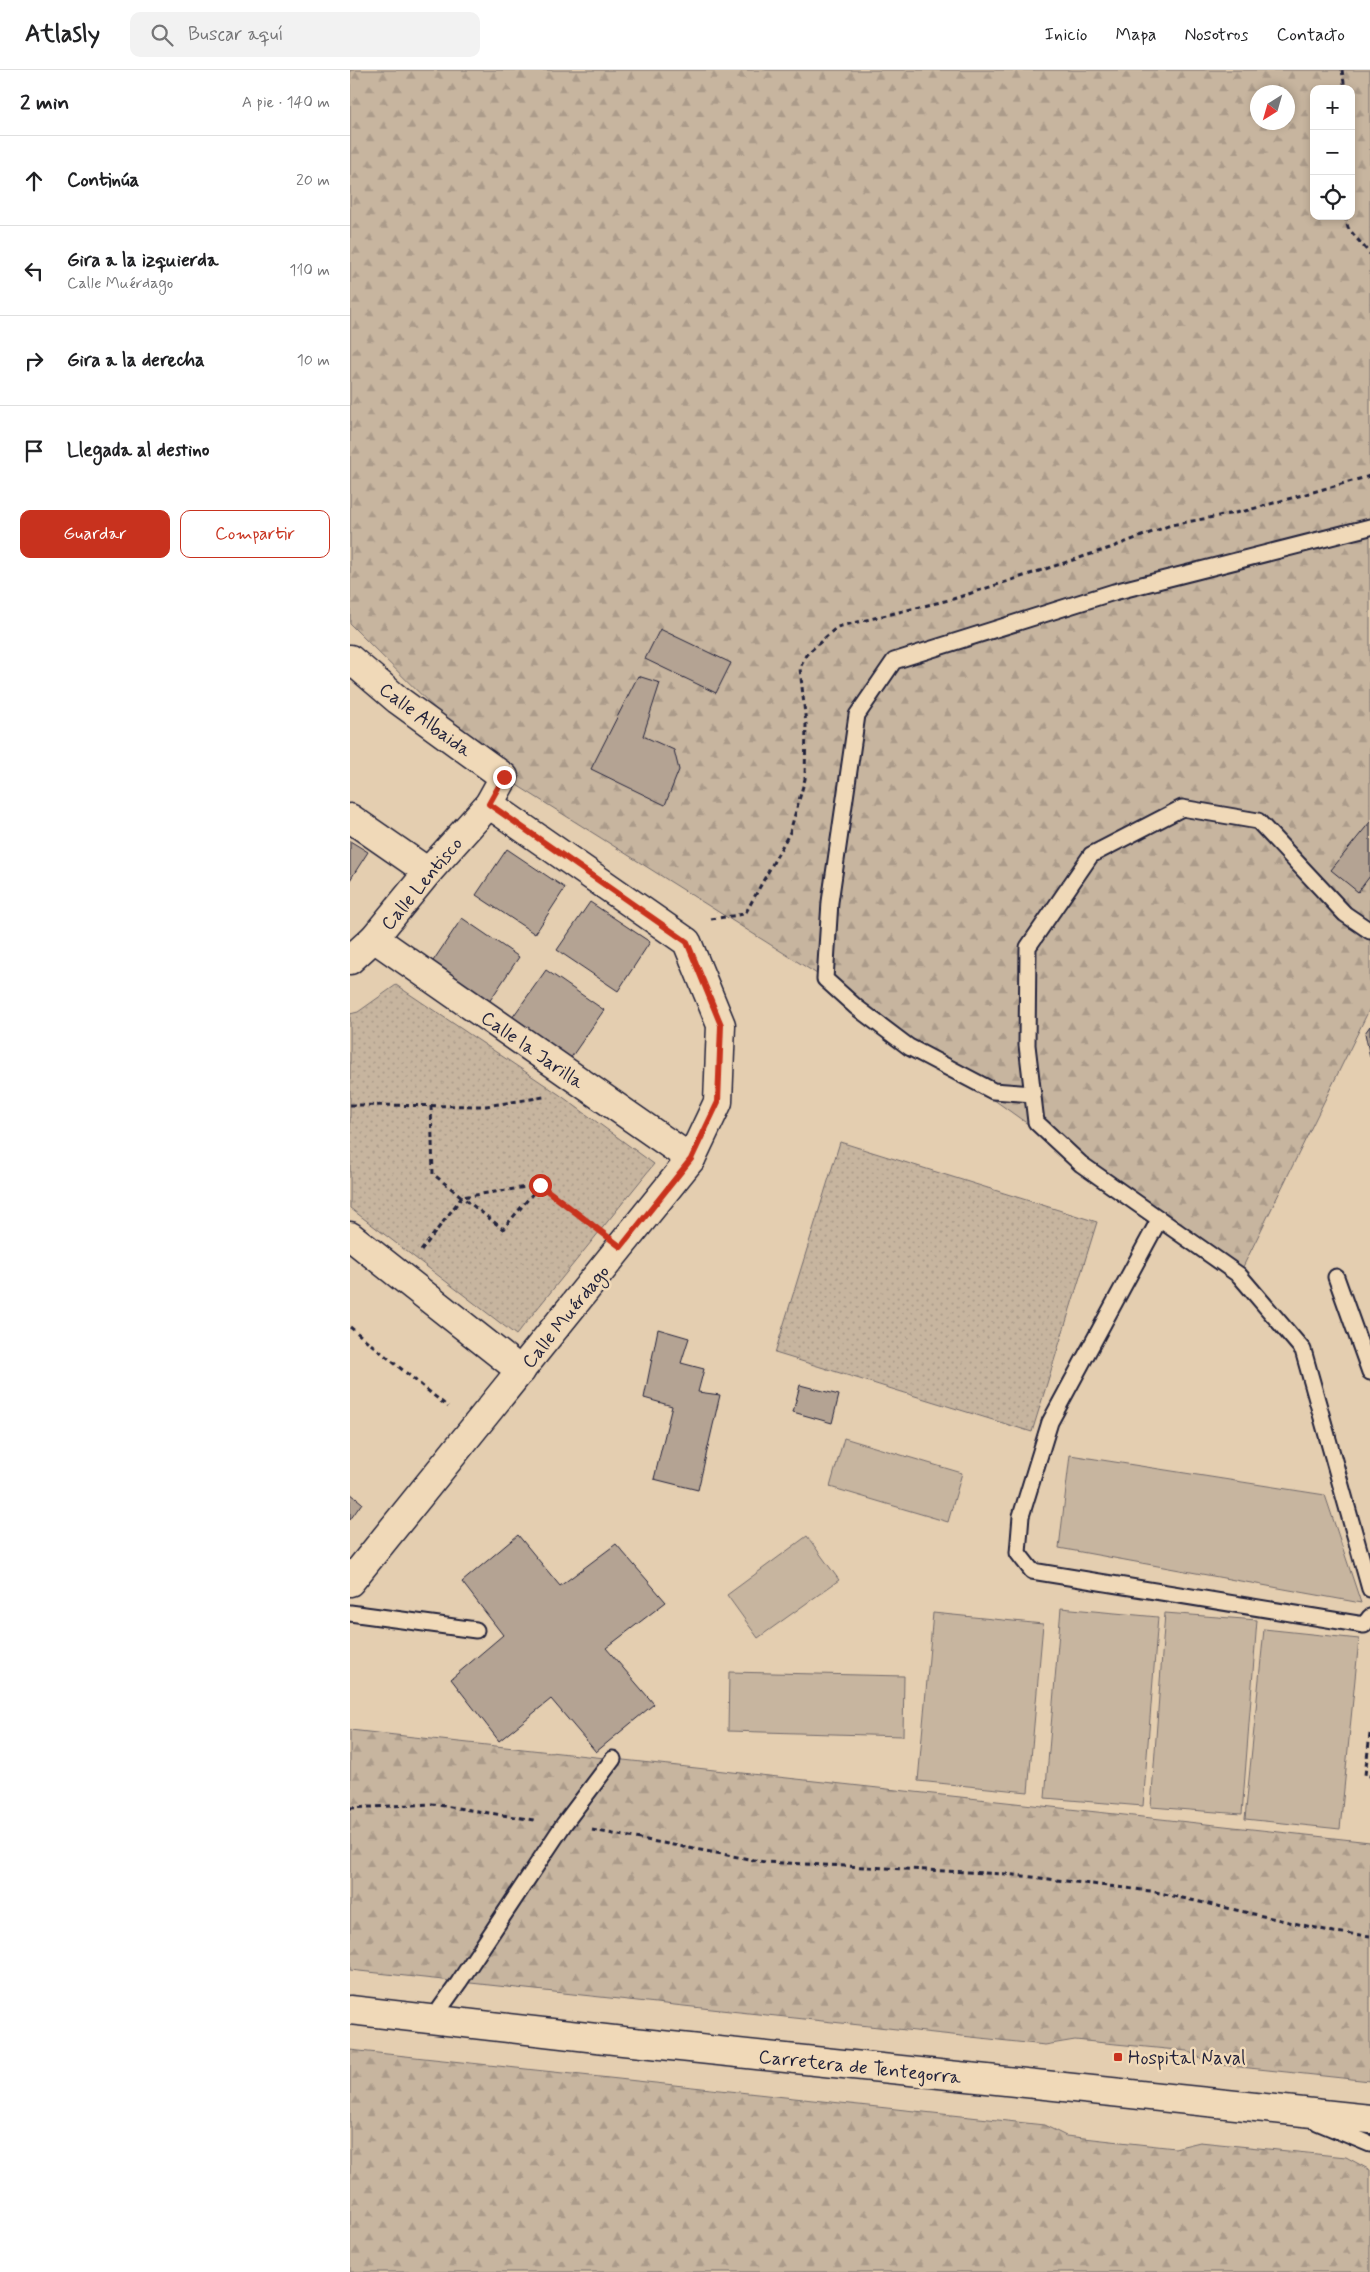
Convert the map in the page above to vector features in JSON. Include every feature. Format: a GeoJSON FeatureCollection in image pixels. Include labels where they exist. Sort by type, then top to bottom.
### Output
{"type":"FeatureCollection","features":[{"type":"Feature","properties":{"kind":"street","name":"Calle Albaida"},"geometry":{"type":"LineString","coordinates":[[350,659],[398,700],[504,777]]}},
{"type":"Feature","properties":{"kind":"street","name":"Calle Lentisco"},"geometry":{"type":"LineString","coordinates":[[350,960],[374,938],[428,872],[489,804],[504,777]]}},
{"type":"Feature","properties":{"kind":"street","name":"Calle Muérdago"},"geometry":{"type":"LineString","coordinates":[[350,1582],[691,1159],[718,1102],[721,1025],[687,942],[489,804]]}},
{"type":"Feature","properties":{"kind":"street"},"geometry":{"type":"LineString","coordinates":[[350,818],[428,872]]}},
{"type":"Feature","properties":{"kind":"street","name":"Calle la Jarilla"},"geometry":{"type":"LineString","coordinates":[[374,938],[691,1159]]}},
{"type":"Feature","properties":{"kind":"street"},"geometry":{"type":"LineString","coordinates":[[350,1236],[521,1371]]}},
{"type":"Feature","properties":{"kind":"street","name":"Carretera de Tentegorra"},"geometry":{"type":"LineString","coordinates":[[350,2010],[1370,2119]]}},
{"type":"Feature","properties":{"kind":"lane"},"geometry":{"type":"LineString","coordinates":[[1033,1094],[993,1091],[910,1047],[856,1007],[825,979],[830,902],[857,715],[894,661],[1114,592],[1370,527]]}},
{"type":"Feature","properties":{"kind":"lane"},"geometry":{"type":"LineString","coordinates":[[1370,931],[1345,914],[1258,822],[1182,808],[1091,854],[1028,947],[1027,1045],[1036,1122],[1081,1164],[1239,1275],[1303,1350],[1370,1589]]}},
{"type":"Feature","properties":{"kind":"lane"},"geometry":{"type":"LineString","coordinates":[[1159,1220],[1050,1422],[1022,1516],[1018,1554],[1032,1571],[1364,1625],[1370,1617]]}},
{"type":"Feature","properties":{"kind":"lane"},"geometry":{"type":"LineString","coordinates":[[1336,1277],[1370,1372]]}},
{"type":"Feature","properties":{"kind":"lane"},"geometry":{"type":"LineString","coordinates":[[350,1613],[476,1630]]}},
{"type":"Feature","properties":{"kind":"lane"},"geometry":{"type":"LineString","coordinates":[[432,2020],[564,1824],[613,1759]]}},
{"type":"Feature","properties":{"kind":"lane"},"geometry":{"type":"LineString","coordinates":[[1288,2110],[1370,2144]]}},
{"type":"Feature","properties":{"kind":"path"},"geometry":{"type":"LineString","coordinates":[[1342,70],[1344,85]]}},
{"type":"Feature","properties":{"kind":"path"},"geometry":{"type":"LineString","coordinates":[[1346,220],[1348,228],[1370,254]]}},
{"type":"Feature","properties":{"kind":"path"},"geometry":{"type":"LineString","coordinates":[[350,1105],[486,1106],[591,1089]]}},
{"type":"Feature","properties":{"kind":"path"},"geometry":{"type":"LineString","coordinates":[[431,1106],[433,1174],[504,1229],[540,1185]]}},
{"type":"Feature","properties":{"kind":"path"},"geometry":{"type":"LineString","coordinates":[[403,1278],[462,1197],[540,1185],[621,1247]]}},
{"type":"Feature","properties":{"kind":"path"},"geometry":{"type":"LineString","coordinates":[[350,1327],[452,1410]]}},
{"type":"Feature","properties":{"kind":"path"},"geometry":{"type":"LineString","coordinates":[[1370,1734],[1365,1776],[1370,1776]]}},
{"type":"Feature","properties":{"kind":"path"},"geometry":{"type":"LineString","coordinates":[[350,1808],[432,1804],[564,1824],[765,1862],[1006,1874],[1151,1892],[1334,1932],[1370,1936]]}},
{"type":"Feature","properties":{"kind":"green space"},"geometry":{"type":"Polygon","coordinates":[[[350,70],[1370,70],[1370,1008],[1239,1275],[825,979],[504,777],[350,624],[350,70]]]}},
{"type":"Feature","properties":{"kind":"green space"},"geometry":{"type":"Polygon","coordinates":[[[396,985],[560,1095],[654,1164],[516,1335],[350,1208],[350,1014],[358,1012],[396,985]]]}},
{"type":"Feature","properties":{"kind":"green space"},"geometry":{"type":"Polygon","coordinates":[[[840,1142],[1097,1222],[1032,1432],[775,1353],[840,1142]]]}},
{"type":"Feature","properties":{"kind":"green space"},"geometry":{"type":"Polygon","coordinates":[[[844,1438],[962,1473],[948,1522],[830,1487],[844,1438]]]}},
{"type":"Feature","properties":{"kind":"green space"},"geometry":{"type":"Polygon","coordinates":[[[1070,1455],[1325,1495],[1361,1603],[1059,1548],[1070,1455]]]}},
{"type":"Feature","properties":{"kind":"green space"},"geometry":{"type":"Polygon","coordinates":[[[807,1536],[839,1580],[758,1638],[727,1595],[807,1536]]]}},
{"type":"Feature","properties":{"kind":"green space"},"geometry":{"type":"Polygon","coordinates":[[[1061,1608],[1158,1617],[1143,1806],[1045,1798],[1061,1608]]]}},
{"type":"Feature","properties":{"kind":"green space"},"geometry":{"type":"Polygon","coordinates":[[[933,1613],[1043,1624],[1028,1792],[918,1781],[933,1613]]]}},
{"type":"Feature","properties":{"kind":"green space"},"geometry":{"type":"Polygon","coordinates":[[[1165,1613],[1257,1620],[1242,1814],[1151,1807],[1165,1613]]]}},
{"type":"Feature","properties":{"kind":"green space"},"geometry":{"type":"Polygon","coordinates":[[[1264,1629],[1359,1639],[1340,1829],[1245,1819],[1264,1629]]]}},
{"type":"Feature","properties":{"kind":"green space"},"geometry":{"type":"Polygon","coordinates":[[[729,1672],[904,1676],[903,1736],[728,1731],[729,1672]]]}},
{"type":"Feature","properties":{"kind":"green space"},"geometry":{"type":"Polygon","coordinates":[[[350,1730],[1370,1842],[1370,2081],[1212,2064],[1187,2051],[1075,2040],[1045,2045],[350,1970],[350,1730]]]}},
{"type":"Feature","properties":{"kind":"green space"},"geometry":{"type":"Polygon","coordinates":[[[350,2050],[1044,2125],[1066,2136],[1175,2148],[1200,2142],[1346,2157],[1370,2170],[1370,2272],[350,2272],[350,2050]]]}},
{"type":"Feature","properties":{"kind":"building"},"geometry":{"type":"Polygon","coordinates":[[[660,629],[731,663],[716,693],[645,659],[660,629]]]}},
{"type":"Feature","properties":{"kind":"building"},"geometry":{"type":"Polygon","coordinates":[[[638,676],[660,683],[643,736],[674,750],[679,770],[665,805],[591,769],[638,676]]]}},
{"type":"Feature","properties":{"kind":"building"},"geometry":{"type":"Polygon","coordinates":[[[1370,822],[1370,876],[1358,892],[1331,870],[1370,822]]]}},
{"type":"Feature","properties":{"kind":"building"},"geometry":{"type":"Polygon","coordinates":[[[350,841],[368,852],[350,880],[350,841]]]}},
{"type":"Feature","properties":{"kind":"building"},"geometry":{"type":"Polygon","coordinates":[[[507,849],[565,888],[535,934],[476,895],[507,849]]]}},
{"type":"Feature","properties":{"kind":"building"},"geometry":{"type":"Polygon","coordinates":[[[590,902],[650,942],[618,991],[557,950],[590,902]]]}},
{"type":"Feature","properties":{"kind":"building"},"geometry":{"type":"Polygon","coordinates":[[[462,918],[519,957],[489,1002],[431,964],[462,918]]]}},
{"type":"Feature","properties":{"kind":"building"},"geometry":{"type":"Polygon","coordinates":[[[546,970],[604,1010],[570,1059],[512,1018],[546,970]]]}},
{"type":"Feature","properties":{"kind":"building"},"geometry":{"type":"Polygon","coordinates":[[[1370,1026],[1370,1057],[1365,1033],[1370,1026]]]}},
{"type":"Feature","properties":{"kind":"building"},"geometry":{"type":"Polygon","coordinates":[[[658,1329],[689,1338],[681,1363],[704,1369],[698,1392],[720,1395],[698,1490],[654,1479],[672,1406],[644,1398],[658,1329]]]}},
{"type":"Feature","properties":{"kind":"building"},"geometry":{"type":"Polygon","coordinates":[[[800,1385],[839,1395],[832,1423],[793,1412],[800,1385]]]}},
{"type":"Feature","properties":{"kind":"building"},"geometry":{"type":"Polygon","coordinates":[[[350,1493],[362,1503],[350,1520],[350,1493]]]}},
{"type":"Feature","properties":{"kind":"building"},"geometry":{"type":"Polygon","coordinates":[[[518,1535],[560,1586],[616,1544],[666,1602],[606,1648],[654,1704],[596,1752],[551,1699],[499,1741],[451,1679],[503,1635],[462,1582],[518,1535]]]}},
{"type":"Feature","properties":{"kind":"place","name":"Hospital Naval"},"geometry":{"type":"Point","coordinates":[1118,2057]}},
{"type":"Feature","properties":{"kind":"route"},"geometry":{"type":"LineString","coordinates":[[504,777],[489,804],[687,942],[721,1025],[718,1102],[691,1159],[621,1247],[540,1185]]}}]}
